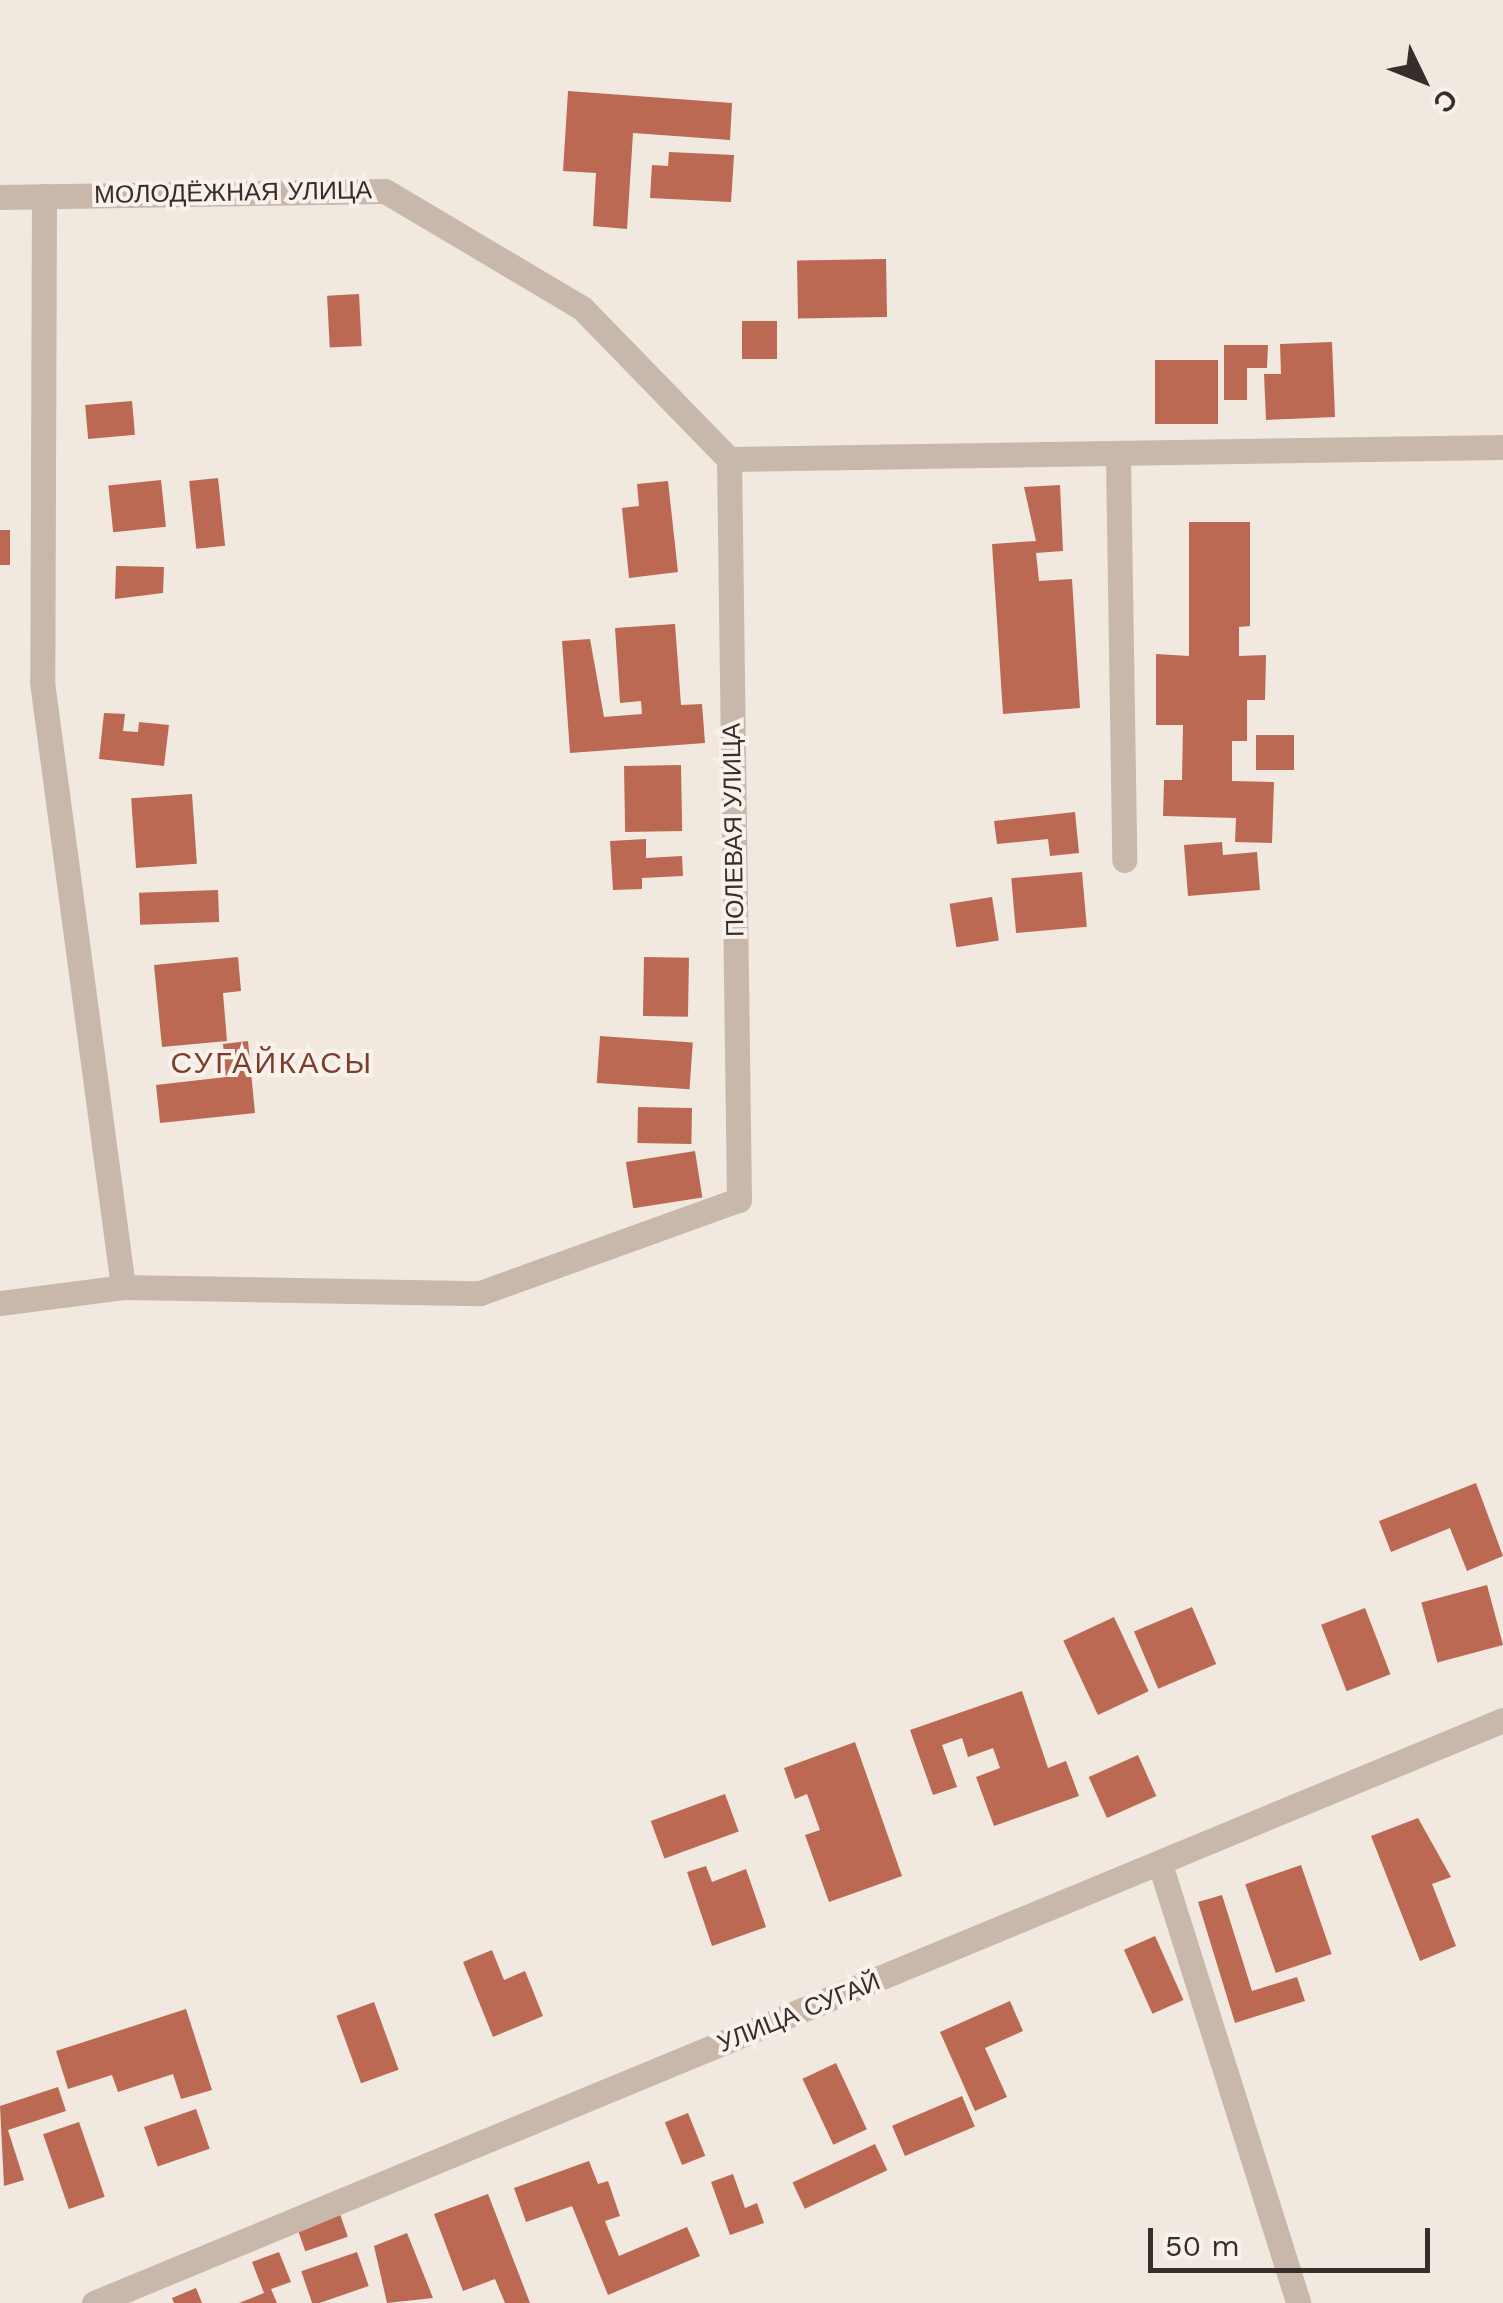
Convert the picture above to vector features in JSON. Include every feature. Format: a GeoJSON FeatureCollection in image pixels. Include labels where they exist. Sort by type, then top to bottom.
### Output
{"type":"FeatureCollection","features":[{"type":"Feature","properties":{"kind":"street","name":"МОЛОДЁЖНАЯ УЛИЦА"},"geometry":{"type":"LineString","coordinates":[[0,197],[385,191],[582,308],[730,460]]}},
{"type":"Feature","properties":{"kind":"street"},"geometry":{"type":"LineString","coordinates":[[0,1303],[122,1287],[42,682],[44,196]]}},
{"type":"Feature","properties":{"kind":"street"},"geometry":{"type":"LineString","coordinates":[[730,460],[1118,458],[1503,447]]}},
{"type":"Feature","properties":{"kind":"street"},"geometry":{"type":"LineString","coordinates":[[1118,458],[1124,860]]}},
{"type":"Feature","properties":{"kind":"street","name":"ПОЛЕВАЯ УЛИЦА"},"geometry":{"type":"LineString","coordinates":[[122,1287],[480,1293],[738,1200],[730,460]]}},
{"type":"Feature","properties":{"kind":"street","name":"УЛИЦА СУГАЙ"},"geometry":{"type":"LineString","coordinates":[[94,2303],[1503,1720]]}},
{"type":"Feature","properties":{"kind":"street"},"geometry":{"type":"LineString","coordinates":[[1160,1864],[1298,2303]]}},
{"type":"Feature","properties":{"kind":"building"},"geometry":{"type":"Polygon","coordinates":[[[568,91],[732,103],[730,140],[633,133],[627,229],[593,226],[596,173],[563,171],[568,91]]]}},
{"type":"Feature","properties":{"kind":"building"},"geometry":{"type":"Polygon","coordinates":[[[669,152],[734,155],[731,202],[650,198],[652,165],[668,166],[669,152]]]}},
{"type":"Feature","properties":{"kind":"building"},"geometry":{"type":"Polygon","coordinates":[[[886,259],[887,317],[798,319],[797,261],[886,259]]]}},
{"type":"Feature","properties":{"kind":"building"},"geometry":{"type":"Polygon","coordinates":[[[359,294],[362,346],[330,348],[327,296],[359,294]]]}},
{"type":"Feature","properties":{"kind":"building"},"geometry":{"type":"Polygon","coordinates":[[[742,321],[777,321],[777,359],[742,359],[742,321]]]}},
{"type":"Feature","properties":{"kind":"building"},"geometry":{"type":"Polygon","coordinates":[[[1332,342],[1335,417],[1266,420],[1264,374],[1281,374],[1280,344],[1332,342]]]}},
{"type":"Feature","properties":{"kind":"building"},"geometry":{"type":"Polygon","coordinates":[[[1224,345],[1268,345],[1267,368],[1247,368],[1247,400],[1224,400],[1224,345]]]}},
{"type":"Feature","properties":{"kind":"building"},"geometry":{"type":"Polygon","coordinates":[[[1155,360],[1218,360],[1218,424],[1155,424],[1155,360]]]}},
{"type":"Feature","properties":{"kind":"building"},"geometry":{"type":"Polygon","coordinates":[[[132,401],[135,435],[88,439],[85,405],[132,401]]]}},
{"type":"Feature","properties":{"kind":"building"},"geometry":{"type":"Polygon","coordinates":[[[218,478],[225,546],[196,549],[189,481],[218,478]]]}},
{"type":"Feature","properties":{"kind":"building"},"geometry":{"type":"Polygon","coordinates":[[[161,480],[166,527],[113,532],[108,486],[161,480]]]}},
{"type":"Feature","properties":{"kind":"building"},"geometry":{"type":"Polygon","coordinates":[[[668,481],[678,572],[629,578],[622,508],[639,506],[637,484],[668,481]]]}},
{"type":"Feature","properties":{"kind":"building"},"geometry":{"type":"Polygon","coordinates":[[[1060,485],[1063,551],[1036,553],[1039,581],[1072,579],[1080,708],[1003,714],[992,544],[1036,541],[1024,487],[1060,485]]]}},
{"type":"Feature","properties":{"kind":"building"},"geometry":{"type":"Polygon","coordinates":[[[1189,522],[1250,522],[1250,626],[1239,627],[1239,656],[1266,655],[1265,700],[1247,700],[1247,741],[1232,741],[1232,781],[1274,782],[1272,843],[1235,842],[1236,818],[1163,816],[1164,780],[1182,780],[1183,725],[1156,725],[1156,654],[1189,656],[1189,522]]]}},
{"type":"Feature","properties":{"kind":"building"},"geometry":{"type":"Polygon","coordinates":[[[0,530],[10,530],[10,565],[0,565],[0,530]]]}},
{"type":"Feature","properties":{"kind":"building"},"geometry":{"type":"Polygon","coordinates":[[[116,566],[164,567],[163,593],[115,599],[116,566]]]}},
{"type":"Feature","properties":{"kind":"building"},"geometry":{"type":"Polygon","coordinates":[[[675,624],[681,705],[702,704],[705,743],[570,753],[562,641],[590,639],[604,717],[642,714],[641,701],[620,703],[615,628],[675,624]]]}},
{"type":"Feature","properties":{"kind":"building"},"geometry":{"type":"Polygon","coordinates":[[[104,713],[125,714],[123,731],[138,732],[139,722],[169,725],[164,766],[99,759],[104,713]]]}},
{"type":"Feature","properties":{"kind":"building"},"geometry":{"type":"Polygon","coordinates":[[[1256,735],[1294,735],[1294,770],[1256,770],[1256,735]]]}},
{"type":"Feature","properties":{"kind":"building"},"geometry":{"type":"Polygon","coordinates":[[[681,765],[682,831],[625,832],[624,766],[681,765]]]}},
{"type":"Feature","properties":{"kind":"building"},"geometry":{"type":"Polygon","coordinates":[[[192,794],[197,864],[136,868],[131,798],[192,794]]]}},
{"type":"Feature","properties":{"kind":"building"},"geometry":{"type":"Polygon","coordinates":[[[1075,812],[1079,853],[1050,856],[1048,839],[997,844],[994,821],[1075,812]]]}},
{"type":"Feature","properties":{"kind":"building"},"geometry":{"type":"Polygon","coordinates":[[[646,839],[646,858],[682,856],[683,876],[642,878],[642,889],[613,890],[610,841],[646,839]]]}},
{"type":"Feature","properties":{"kind":"building"},"geometry":{"type":"Polygon","coordinates":[[[1222,842],[1223,855],[1257,852],[1260,890],[1188,896],[1184,845],[1222,842]]]}},
{"type":"Feature","properties":{"kind":"building"},"geometry":{"type":"Polygon","coordinates":[[[1082,872],[1087,927],[1016,933],[1011,878],[1082,872]]]}},
{"type":"Feature","properties":{"kind":"building"},"geometry":{"type":"Polygon","coordinates":[[[218,890],[219,922],[140,925],[139,893],[218,890]]]}},
{"type":"Feature","properties":{"kind":"building"},"geometry":{"type":"Polygon","coordinates":[[[992,897],[999,940],[956,947],[950,904],[992,897]]]}},
{"type":"Feature","properties":{"kind":"building"},"geometry":{"type":"Polygon","coordinates":[[[238,957],[241,991],[223,993],[227,1041],[162,1047],[154,965],[238,957]]]}},
{"type":"Feature","properties":{"kind":"building"},"geometry":{"type":"Polygon","coordinates":[[[644,957],[689,958],[688,1017],[643,1016],[644,957]]]}},
{"type":"Feature","properties":{"kind":"building"},"geometry":{"type":"Polygon","coordinates":[[[600,1036],[693,1042],[689,1089],[597,1083],[600,1036]]]}},
{"type":"Feature","properties":{"kind":"building"},"geometry":{"type":"Polygon","coordinates":[[[248,1041],[255,1113],[160,1123],[156,1085],[226,1077],[223,1044],[248,1041]]]}},
{"type":"Feature","properties":{"kind":"building"},"geometry":{"type":"Polygon","coordinates":[[[638,1107],[692,1108],[691,1144],[637,1143],[638,1107]]]}},
{"type":"Feature","properties":{"kind":"building"},"geometry":{"type":"Polygon","coordinates":[[[695,1151],[702,1197],[633,1208],[626,1162],[695,1151]]]}},
{"type":"Feature","properties":{"kind":"building"},"geometry":{"type":"Polygon","coordinates":[[[1476,1483],[1503,1556],[1467,1571],[1450,1528],[1391,1552],[1379,1521],[1476,1483]]]}},
{"type":"Feature","properties":{"kind":"building"},"geometry":{"type":"Polygon","coordinates":[[[1487,1585],[1503,1645],[1437,1662],[1421,1603],[1487,1585]]]}},
{"type":"Feature","properties":{"kind":"building"},"geometry":{"type":"Polygon","coordinates":[[[1192,1607],[1216,1664],[1158,1689],[1134,1632],[1192,1607]]]}},
{"type":"Feature","properties":{"kind":"building"},"geometry":{"type":"Polygon","coordinates":[[[1365,1608],[1390,1674],[1347,1691],[1321,1625],[1365,1608]]]}},
{"type":"Feature","properties":{"kind":"building"},"geometry":{"type":"Polygon","coordinates":[[[1114,1617],[1149,1691],[1098,1715],[1063,1641],[1114,1617]]]}},
{"type":"Feature","properties":{"kind":"building"},"geometry":{"type":"Polygon","coordinates":[[[1022,1691],[1048,1768],[1066,1761],[1079,1796],[994,1826],[976,1777],[1000,1768],[993,1748],[968,1757],[962,1738],[942,1745],[957,1787],[933,1795],[910,1730],[1022,1691]]]}},
{"type":"Feature","properties":{"kind":"building"},"geometry":{"type":"Polygon","coordinates":[[[855,1742],[902,1876],[829,1902],[805,1835],[820,1830],[807,1794],[795,1799],[784,1768],[855,1742]]]}},
{"type":"Feature","properties":{"kind":"building"},"geometry":{"type":"Polygon","coordinates":[[[1138,1755],[1156,1796],[1107,1818],[1089,1777],[1138,1755]]]}},
{"type":"Feature","properties":{"kind":"building"},"geometry":{"type":"Polygon","coordinates":[[[725,1794],[739,1832],[664,1859],[651,1821],[725,1794]]]}},
{"type":"Feature","properties":{"kind":"building"},"geometry":{"type":"Polygon","coordinates":[[[1418,1818],[1451,1877],[1432,1884],[1456,1946],[1420,1961],[1371,1836],[1418,1818]]]}},
{"type":"Feature","properties":{"kind":"building"},"geometry":{"type":"Polygon","coordinates":[[[1301,1865],[1332,1954],[1276,1973],[1245,1884],[1301,1865]]]}},
{"type":"Feature","properties":{"kind":"building"},"geometry":{"type":"Polygon","coordinates":[[[706,1866],[712,1882],[746,1869],[766,1927],[712,1946],[687,1872],[706,1866]]]}},
{"type":"Feature","properties":{"kind":"building"},"geometry":{"type":"Polygon","coordinates":[[[1222,1895],[1252,1991],[1297,1977],[1305,2001],[1235,2023],[1198,1902],[1222,1895]]]}},
{"type":"Feature","properties":{"kind":"building"},"geometry":{"type":"Polygon","coordinates":[[[1155,1936],[1183,2000],[1152,2014],[1124,1950],[1155,1936]]]}},
{"type":"Feature","properties":{"kind":"building"},"geometry":{"type":"Polygon","coordinates":[[[492,1950],[504,1980],[525,1971],[543,2016],[493,2037],[463,1962],[492,1950]]]}},
{"type":"Feature","properties":{"kind":"building"},"geometry":{"type":"Polygon","coordinates":[[[1010,2001],[1023,2031],[985,2048],[1007,2097],[975,2111],[940,2032],[1010,2001]]]}},
{"type":"Feature","properties":{"kind":"building"},"geometry":{"type":"Polygon","coordinates":[[[374,2002],[399,2070],[361,2083],[336,2016],[374,2002]]]}},
{"type":"Feature","properties":{"kind":"building"},"geometry":{"type":"Polygon","coordinates":[[[186,2009],[212,2090],[181,2099],[173,2074],[118,2092],[112,2075],[68,2089],[56,2051],[186,2009]]]}},
{"type":"Feature","properties":{"kind":"building"},"geometry":{"type":"Polygon","coordinates":[[[836,2063],[867,2129],[833,2145],[802,2079],[836,2063]]]}},
{"type":"Feature","properties":{"kind":"building"},"geometry":{"type":"Polygon","coordinates":[[[58,2087],[66,2111],[8,2130],[24,2180],[4,2186],[0,2106],[58,2087]]]}},
{"type":"Feature","properties":{"kind":"building"},"geometry":{"type":"Polygon","coordinates":[[[962,2096],[975,2126],[905,2156],[892,2126],[962,2096]]]}},
{"type":"Feature","properties":{"kind":"building"},"geometry":{"type":"Polygon","coordinates":[[[196,2109],[210,2149],[158,2167],[144,2127],[196,2109]]]}},
{"type":"Feature","properties":{"kind":"building"},"geometry":{"type":"Polygon","coordinates":[[[688,2113],[705,2156],[682,2165],[665,2122],[688,2113]]]}},
{"type":"Feature","properties":{"kind":"building"},"geometry":{"type":"Polygon","coordinates":[[[79,2122],[105,2197],[69,2209],[43,2134],[79,2122]]]}},
{"type":"Feature","properties":{"kind":"building"},"geometry":{"type":"Polygon","coordinates":[[[875,2144],[887,2170],[805,2209],[793,2182],[875,2144]]]}},
{"type":"Feature","properties":{"kind":"building"},"geometry":{"type":"Polygon","coordinates":[[[589,2161],[598,2184],[608,2181],[620,2216],[605,2221],[619,2256],[687,2227],[700,2256],[608,2295],[572,2206],[526,2222],[514,2188],[589,2161]]]}},
{"type":"Feature","properties":{"kind":"building"},"geometry":{"type":"Polygon","coordinates":[[[733,2174],[745,2208],[757,2203],[764,2223],[730,2235],[711,2182],[733,2174]]]}},
{"type":"Feature","properties":{"kind":"building"},"geometry":{"type":"Polygon","coordinates":[[[488,2194],[530,2303],[505,2303],[495,2279],[463,2291],[434,2214],[488,2194]]]}},
{"type":"Feature","properties":{"kind":"building"},"geometry":{"type":"Polygon","coordinates":[[[340,2214],[348,2237],[305,2251],[297,2229],[340,2214]]]}},
{"type":"Feature","properties":{"kind":"building"},"geometry":{"type":"Polygon","coordinates":[[[407,2233],[433,2298],[387,2303],[374,2246],[407,2233]]]}},
{"type":"Feature","properties":{"kind":"building"},"geometry":{"type":"Polygon","coordinates":[[[279,2252],[291,2282],[271,2289],[277,2303],[239,2303],[264,2293],[252,2262],[279,2252]]]}},
{"type":"Feature","properties":{"kind":"building"},"geometry":{"type":"Polygon","coordinates":[[[357,2252],[369,2286],[312,2303],[301,2271],[357,2252]]]}},
{"type":"Feature","properties":{"kind":"building"},"geometry":{"type":"Polygon","coordinates":[[[196,2288],[202,2303],[174,2303],[172,2298],[196,2288]]]}},
{"type":"Feature","properties":{"kind":"district","name":"СУГАЙКАСЫ"},"geometry":{"type":"Point","coordinates":[272,1063]}}]}
